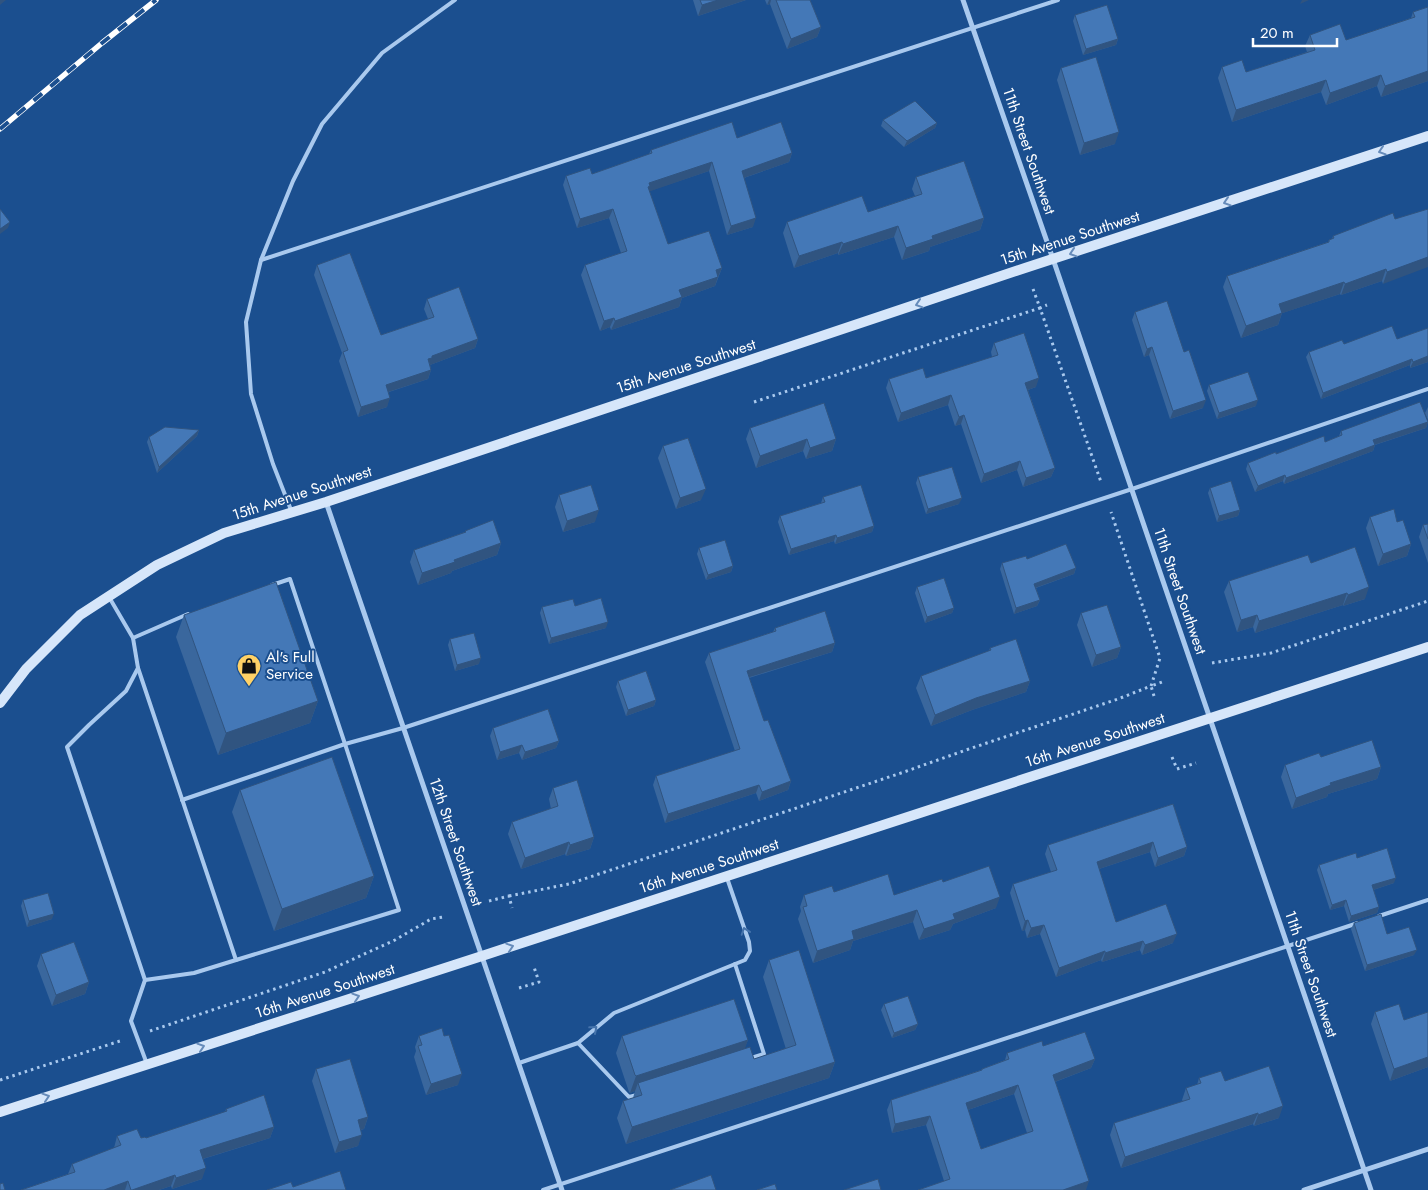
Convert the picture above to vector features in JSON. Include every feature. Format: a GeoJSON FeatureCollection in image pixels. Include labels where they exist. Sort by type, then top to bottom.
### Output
{"type":"FeatureCollection","features":[{"type":"Feature","properties":{"kind":"main road","name":"15th Avenue Southwest"},"geometry":{"type":"LineString","coordinates":[[0,703],[26,669],[80,615],[157,565],[224,533],[326,502],[1428,136]]}},
{"type":"Feature","properties":{"kind":"main road","name":"16th Avenue Southwest"},"geometry":{"type":"LineString","coordinates":[[0,1112],[1428,647]]}},
{"type":"Feature","properties":{"kind":"street","name":"11th Street Southwest"},"geometry":{"type":"LineString","coordinates":[[963,0],[1372,1190]]}},
{"type":"Feature","properties":{"kind":"street","name":"12th Street Southwest"},"geometry":{"type":"LineString","coordinates":[[326,502],[562,1187]]}},
{"type":"Feature","properties":{"kind":"street"},"geometry":{"type":"LineString","coordinates":[[1304,1190],[1428,1149]]}},
{"type":"Feature","properties":{"kind":"lane"},"geometry":{"type":"LineString","coordinates":[[292,512],[273,464],[251,394],[246,322],[260,260],[293,181],[322,124],[382,53],[455,0]]}},
{"type":"Feature","properties":{"kind":"lane"},"geometry":{"type":"LineString","coordinates":[[260,260],[1058,0]]}},
{"type":"Feature","properties":{"kind":"lane"},"geometry":{"type":"LineString","coordinates":[[182,800],[345,744],[403,728],[1132,489],[1428,389]]}},
{"type":"Feature","properties":{"kind":"lane"},"geometry":{"type":"LineString","coordinates":[[145,980],[194,973],[399,910],[290,579],[263,588]]}},
{"type":"Feature","properties":{"kind":"lane"},"geometry":{"type":"LineString","coordinates":[[108,597],[133,638],[138,668],[236,960]]}},
{"type":"Feature","properties":{"kind":"lane"},"geometry":{"type":"LineString","coordinates":[[133,638],[190,613]]}},
{"type":"Feature","properties":{"kind":"lane"},"geometry":{"type":"LineString","coordinates":[[138,668],[126,691],[89,724],[67,747],[145,980],[131,1021],[147,1064]]}},
{"type":"Feature","properties":{"kind":"lane"},"geometry":{"type":"LineString","coordinates":[[519,1063],[578,1044],[614,1012],[745,960],[750,951],[749,942],[726,876]]}},
{"type":"Feature","properties":{"kind":"lane"},"geometry":{"type":"LineString","coordinates":[[1372,918],[1428,900]]}},
{"type":"Feature","properties":{"kind":"lane"},"geometry":{"type":"LineString","coordinates":[[543,1190],[562,1187],[1363,922]]}},
{"type":"Feature","properties":{"kind":"lane"},"geometry":{"type":"LineString","coordinates":[[735,964],[764,1054],[746,1059]]}},
{"type":"Feature","properties":{"kind":"lane"},"geometry":{"type":"LineString","coordinates":[[578,1044],[629,1097],[638,1094]]}},
{"type":"Feature","properties":{"kind":"path"},"geometry":{"type":"LineString","coordinates":[[1033,289],[1160,658],[1151,686],[1154,696]]}},
{"type":"Feature","properties":{"kind":"path"},"geometry":{"type":"LineString","coordinates":[[754,402],[1047,305]]}},
{"type":"Feature","properties":{"kind":"path"},"geometry":{"type":"LineString","coordinates":[[1212,663],[1271,652],[1428,601]]}},
{"type":"Feature","properties":{"kind":"path"},"geometry":{"type":"LineString","coordinates":[[489,901],[569,884],[904,772],[1118,699],[1165,681]]}},
{"type":"Feature","properties":{"kind":"path"},"geometry":{"type":"LineString","coordinates":[[1172,757],[1177,769],[1196,763]]}},
{"type":"Feature","properties":{"kind":"path"},"geometry":{"type":"LineString","coordinates":[[509,896],[512,908]]}},
{"type":"Feature","properties":{"kind":"path"},"geometry":{"type":"LineString","coordinates":[[0,1080],[204,1014],[325,972],[395,940],[431,919],[443,916]]}},
{"type":"Feature","properties":{"kind":"path"},"geometry":{"type":"LineString","coordinates":[[519,988],[539,982],[534,967]]}},
{"type":"Feature","properties":{"kind":"building"},"geometry":{"type":"Polygon","coordinates":[[[700,0],[718,0],[702,5],[700,0]]]}},
{"type":"Feature","properties":{"kind":"building"},"geometry":{"type":"Polygon","coordinates":[[[776,0],[810,0],[821,27],[791,39],[776,0]]]}},
{"type":"Feature","properties":{"kind":"building"},"geometry":{"type":"Polygon","coordinates":[[[1107,5],[1118,39],[1086,49],[1075,15],[1107,5]]]}},
{"type":"Feature","properties":{"kind":"building"},"geometry":{"type":"Polygon","coordinates":[[[1428,7],[1428,71],[1385,86],[1381,75],[1330,93],[1326,80],[1236,110],[1222,67],[1242,60],[1246,72],[1315,50],[1310,35],[1340,24],[1346,40],[1415,17],[1413,12],[1428,7]]]}},
{"type":"Feature","properties":{"kind":"building"},"geometry":{"type":"Polygon","coordinates":[[[1096,57],[1119,132],[1084,143],[1061,68],[1096,57]]]}},
{"type":"Feature","properties":{"kind":"building"},"geometry":{"type":"Polygon","coordinates":[[[915,101],[937,123],[907,141],[883,120],[915,101]]]}},
{"type":"Feature","properties":{"kind":"building"},"geometry":{"type":"Polygon","coordinates":[[[732,122],[737,138],[781,122],[792,153],[742,171],[756,218],[731,226],[712,162],[649,183],[650,186],[648,187],[668,244],[709,231],[722,268],[716,270],[718,277],[679,290],[682,297],[615,321],[614,318],[604,321],[585,265],[627,251],[613,209],[580,219],[566,176],[590,168],[592,174],[652,153],[651,150],[732,122]]]}},
{"type":"Feature","properties":{"kind":"building"},"geometry":{"type":"Polygon","coordinates":[[[964,161],[984,218],[932,236],[933,239],[906,248],[898,226],[799,256],[787,222],[862,196],[868,212],[922,194],[916,177],[964,161]]]}},
{"type":"Feature","properties":{"kind":"building"},"geometry":{"type":"Polygon","coordinates":[[[0,209],[10,222],[0,229],[0,209]]]}},
{"type":"Feature","properties":{"kind":"building"},"geometry":{"type":"Polygon","coordinates":[[[1428,209],[1428,257],[1387,272],[1386,269],[1345,284],[1344,282],[1279,304],[1282,313],[1246,326],[1227,276],[1329,242],[1329,240],[1334,238],[1333,236],[1393,213],[1395,219],[1428,209]]]}},
{"type":"Feature","properties":{"kind":"building"},"geometry":{"type":"Polygon","coordinates":[[[350,253],[381,335],[434,317],[427,299],[459,287],[478,339],[432,356],[432,358],[428,359],[431,370],[386,385],[390,398],[361,407],[343,352],[348,350],[317,265],[350,253]]]}},
{"type":"Feature","properties":{"kind":"building"},"geometry":{"type":"Polygon","coordinates":[[[1167,301],[1184,352],[1189,350],[1206,400],[1173,411],[1152,347],[1147,349],[1135,312],[1167,301]]]}},
{"type":"Feature","properties":{"kind":"building"},"geometry":{"type":"Polygon","coordinates":[[[1392,326],[1397,339],[1428,328],[1428,356],[1413,362],[1412,359],[1323,393],[1309,352],[1342,340],[1344,344],[1392,326]]]}},
{"type":"Feature","properties":{"kind":"building"},"geometry":{"type":"Polygon","coordinates":[[[1024,333],[1039,378],[1025,383],[1055,468],[1026,478],[1020,461],[984,474],[964,415],[959,417],[951,395],[901,413],[889,379],[923,368],[926,378],[998,355],[994,343],[1024,333]]]}},
{"type":"Feature","properties":{"kind":"building"},"geometry":{"type":"Polygon","coordinates":[[[1248,372],[1258,400],[1219,413],[1209,385],[1248,372]]]}},
{"type":"Feature","properties":{"kind":"building"},"geometry":{"type":"Polygon","coordinates":[[[1420,402],[1428,422],[1373,440],[1375,445],[1286,478],[1285,475],[1258,486],[1248,463],[1324,436],[1325,442],[1342,435],[1341,431],[1420,402]]]}},
{"type":"Feature","properties":{"kind":"building"},"geometry":{"type":"Polygon","coordinates":[[[824,403],[836,439],[810,448],[807,439],[760,456],[750,428],[824,403]]]}},
{"type":"Feature","properties":{"kind":"building"},"geometry":{"type":"Polygon","coordinates":[[[165,427],[199,430],[159,467],[149,437],[165,427]]]}},
{"type":"Feature","properties":{"kind":"building"},"geometry":{"type":"Polygon","coordinates":[[[688,438],[706,489],[680,498],[663,446],[688,438]]]}},
{"type":"Feature","properties":{"kind":"building"},"geometry":{"type":"Polygon","coordinates":[[[952,467],[962,498],[928,509],[918,477],[952,467]]]}},
{"type":"Feature","properties":{"kind":"building"},"geometry":{"type":"Polygon","coordinates":[[[1231,481],[1240,510],[1219,516],[1210,488],[1231,481]]]}},
{"type":"Feature","properties":{"kind":"building"},"geometry":{"type":"Polygon","coordinates":[[[591,485],[599,510],[567,521],[559,495],[591,485]]]}},
{"type":"Feature","properties":{"kind":"building"},"geometry":{"type":"Polygon","coordinates":[[[861,485],[874,526],[837,538],[836,535],[791,549],[780,516],[825,502],[823,497],[861,485]]]}},
{"type":"Feature","properties":{"kind":"building"},"geometry":{"type":"Polygon","coordinates":[[[1394,509],[1397,522],[1403,520],[1411,544],[1383,554],[1370,517],[1394,509]]]}},
{"type":"Feature","properties":{"kind":"building"},"geometry":{"type":"Polygon","coordinates":[[[493,520],[501,543],[422,573],[414,550],[466,532],[493,520]]]}},
{"type":"Feature","properties":{"kind":"building"},"geometry":{"type":"Polygon","coordinates":[[[1428,524],[1428,539],[1423,525],[1428,524]]]}},
{"type":"Feature","properties":{"kind":"building"},"geometry":{"type":"Polygon","coordinates":[[[725,540],[733,566],[708,575],[699,548],[725,540]]]}},
{"type":"Feature","properties":{"kind":"building"},"geometry":{"type":"Polygon","coordinates":[[[1066,544],[1076,568],[1034,584],[1040,600],[1016,608],[1002,563],[1026,556],[1027,559],[1066,544]]]}},
{"type":"Feature","properties":{"kind":"building"},"geometry":{"type":"Polygon","coordinates":[[[1355,547],[1369,587],[1259,621],[1257,615],[1241,620],[1229,581],[1308,555],[1311,563],[1355,547]]]}},
{"type":"Feature","properties":{"kind":"building"},"geometry":{"type":"Polygon","coordinates":[[[944,578],[954,608],[927,617],[917,587],[944,578]]]}},
{"type":"Feature","properties":{"kind":"building"},"geometry":{"type":"Polygon","coordinates":[[[276,582],[318,701],[226,733],[184,615],[276,582]]]}},
{"type":"Feature","properties":{"kind":"building"},"geometry":{"type":"Polygon","coordinates":[[[601,598],[608,622],[551,638],[542,607],[573,599],[575,606],[601,598]]]}},
{"type":"Feature","properties":{"kind":"building"},"geometry":{"type":"Polygon","coordinates":[[[1107,605],[1121,647],[1096,655],[1081,613],[1107,605]]]}},
{"type":"Feature","properties":{"kind":"building"},"geometry":{"type":"Polygon","coordinates":[[[825,611],[835,643],[747,671],[764,721],[768,720],[791,781],[762,792],[759,785],[668,814],[656,776],[740,749],[709,653],[776,631],[775,628],[825,611]]]}},
{"type":"Feature","properties":{"kind":"building"},"geometry":{"type":"Polygon","coordinates":[[[474,633],[481,658],[457,665],[450,639],[474,633]]]}},
{"type":"Feature","properties":{"kind":"building"},"geometry":{"type":"Polygon","coordinates":[[[1016,639],[1030,681],[976,698],[935,715],[921,676],[1016,639]]]}},
{"type":"Feature","properties":{"kind":"building"},"geometry":{"type":"Polygon","coordinates":[[[646,671],[656,700],[628,710],[618,681],[646,671]]]}},
{"type":"Feature","properties":{"kind":"building"},"geometry":{"type":"Polygon","coordinates":[[[548,709],[559,741],[525,752],[522,745],[500,752],[493,728],[548,709]]]}},
{"type":"Feature","properties":{"kind":"building"},"geometry":{"type":"Polygon","coordinates":[[[1372,740],[1381,767],[1330,783],[1331,785],[1296,798],[1285,765],[1319,753],[1321,757],[1372,740]]]}},
{"type":"Feature","properties":{"kind":"building"},"geometry":{"type":"Polygon","coordinates":[[[332,757],[374,876],[282,909],[240,790],[332,757]]]}},
{"type":"Feature","properties":{"kind":"building"},"geometry":{"type":"Polygon","coordinates":[[[577,780],[594,837],[570,845],[569,842],[525,858],[512,822],[558,806],[553,788],[577,780]]]}},
{"type":"Feature","properties":{"kind":"building"},"geometry":{"type":"Polygon","coordinates":[[[1173,804],[1187,847],[1158,858],[1153,842],[1097,862],[1116,922],[1166,904],[1177,934],[1145,945],[1143,941],[1105,953],[1105,951],[1059,968],[1044,925],[1031,928],[1028,920],[1025,921],[1013,884],[1057,870],[1048,845],[1173,804]]]}},
{"type":"Feature","properties":{"kind":"building"},"geometry":{"type":"Polygon","coordinates":[[[1387,848],[1396,878],[1372,885],[1379,907],[1351,916],[1346,900],[1332,905],[1319,865],[1356,853],[1357,858],[1387,848]]]}},
{"type":"Feature","properties":{"kind":"building"},"geometry":{"type":"Polygon","coordinates":[[[989,866],[1000,897],[953,914],[955,919],[924,929],[917,910],[852,931],[854,939],[817,951],[803,907],[807,906],[804,895],[832,886],[834,892],[888,874],[894,895],[942,879],[943,882],[989,866]]]}},
{"type":"Feature","properties":{"kind":"building"},"geometry":{"type":"Polygon","coordinates":[[[48,893],[54,914],[29,921],[23,900],[48,893]]]}},
{"type":"Feature","properties":{"kind":"building"},"geometry":{"type":"Polygon","coordinates":[[[1381,914],[1387,934],[1409,927],[1417,950],[1367,965],[1354,923],[1381,914]]]}},
{"type":"Feature","properties":{"kind":"building"},"geometry":{"type":"Polygon","coordinates":[[[74,942],[89,982],[56,995],[41,954],[74,942]]]}},
{"type":"Feature","properties":{"kind":"building"},"geometry":{"type":"Polygon","coordinates":[[[799,950],[835,1062],[632,1127],[623,1101],[642,1095],[638,1083],[750,1047],[754,1059],[796,1045],[769,960],[799,950]]]}},
{"type":"Feature","properties":{"kind":"building"},"geometry":{"type":"Polygon","coordinates":[[[908,996],[918,1024],[894,1033],[884,1004],[908,996]]]}},
{"type":"Feature","properties":{"kind":"building"},"geometry":{"type":"Polygon","coordinates":[[[734,999],[748,1040],[635,1075],[622,1036],[734,999]]]}},
{"type":"Feature","properties":{"kind":"building"},"geometry":{"type":"Polygon","coordinates":[[[1399,1004],[1404,1020],[1428,1012],[1428,1057],[1394,1069],[1375,1012],[1399,1004]]]}},
{"type":"Feature","properties":{"kind":"building"},"geometry":{"type":"Polygon","coordinates":[[[442,1028],[444,1036],[449,1035],[462,1074],[431,1084],[418,1046],[422,1045],[419,1036],[442,1028]]]}},
{"type":"Feature","properties":{"kind":"building"},"geometry":{"type":"Polygon","coordinates":[[[1085,1032],[1095,1059],[1053,1075],[1089,1181],[1063,1190],[918,1190],[950,1179],[930,1116],[895,1124],[891,1100],[982,1070],[1009,1059],[1007,1053],[1042,1041],[1043,1046],[1085,1032]],[[1018,1085],[966,1103],[981,1149],[1033,1131],[1018,1085]]]}},
{"type":"Feature","properties":{"kind":"building"},"geometry":{"type":"Polygon","coordinates":[[[350,1059],[368,1117],[358,1120],[362,1135],[339,1142],[316,1069],[350,1059]]]}},
{"type":"Feature","properties":{"kind":"building"},"geometry":{"type":"Polygon","coordinates":[[[1269,1066],[1283,1106],[1125,1157],[1114,1123],[1190,1099],[1186,1088],[1201,1083],[1199,1078],[1221,1071],[1225,1081],[1269,1066]]]}},
{"type":"Feature","properties":{"kind":"building"},"geometry":{"type":"Polygon","coordinates":[[[264,1095],[274,1127],[200,1150],[206,1168],[176,1178],[175,1175],[132,1190],[128,1181],[104,1190],[21,1190],[75,1172],[72,1164],[121,1145],[117,1136],[137,1129],[141,1138],[146,1138],[227,1111],[226,1109],[264,1095]]]}},
{"type":"Feature","properties":{"kind":"building"},"geometry":{"type":"Polygon","coordinates":[[[340,1171],[346,1190],[267,1190],[291,1182],[293,1187],[340,1171]]]}},
{"type":"Feature","properties":{"kind":"building"},"geometry":{"type":"Polygon","coordinates":[[[711,1175],[716,1190],[670,1190],[711,1175]]]}},
{"type":"Feature","properties":{"kind":"building"},"geometry":{"type":"Polygon","coordinates":[[[878,1179],[881,1190],[844,1190],[878,1179]]]}},
{"type":"Feature","properties":{"kind":"building"},"geometry":{"type":"Polygon","coordinates":[[[3,1183],[5,1190],[0,1190],[0,1184],[3,1183]]]}},
{"type":"Feature","properties":{"kind":"building"},"geometry":{"type":"Polygon","coordinates":[[[775,1184],[777,1190],[757,1190],[775,1184]]]}},
{"type":"Feature","properties":{"kind":"railway"},"geometry":{"type":"LineString","coordinates":[[0,129],[156,0]]}},
{"type":"Feature","properties":{"kind":"place","name":"Al's Full Service"},"geometry":{"type":"Point","coordinates":[249,687]}}]}
